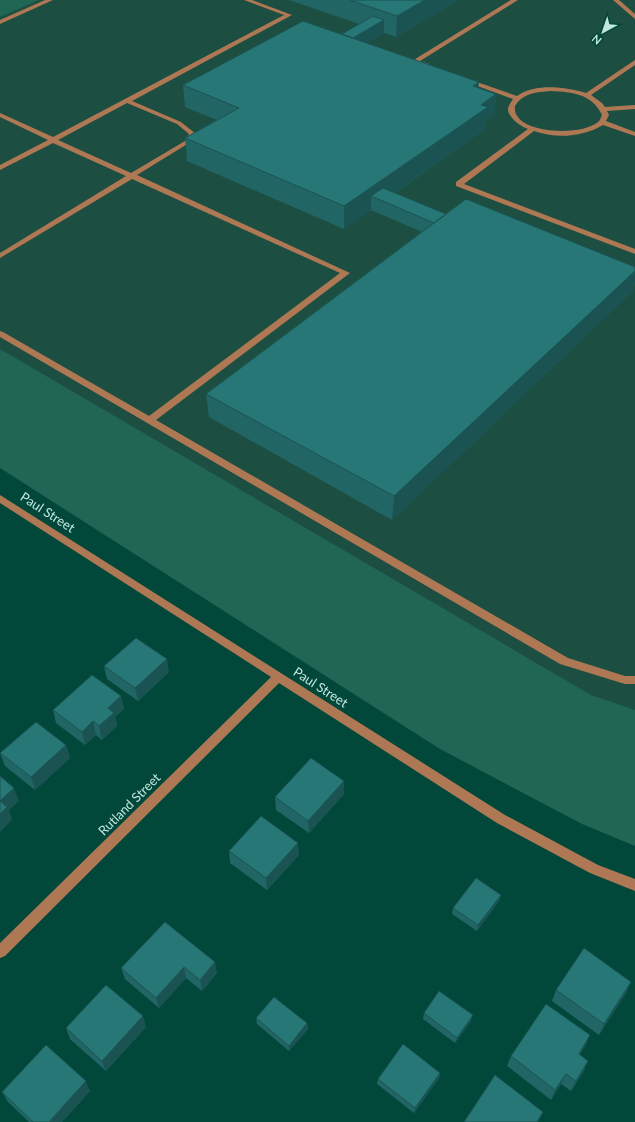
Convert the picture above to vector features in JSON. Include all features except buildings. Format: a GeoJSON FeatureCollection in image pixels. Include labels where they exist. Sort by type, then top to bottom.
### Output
{"type":"FeatureCollection","features":[{"type":"Feature","properties":{"kind":"street"},"geometry":{"type":"LineString","coordinates":[[0,22],[50,0]]}},
{"type":"Feature","properties":{"kind":"street"},"geometry":{"type":"LineString","coordinates":[[0,168],[289,15],[247,0]]}},
{"type":"Feature","properties":{"kind":"street"},"geometry":{"type":"LineString","coordinates":[[437,69],[415,61],[515,0]]}},
{"type":"Feature","properties":{"kind":"street"},"geometry":{"type":"LineString","coordinates":[[616,0],[635,16]]}},
{"type":"Feature","properties":{"kind":"street"},"geometry":{"type":"LineString","coordinates":[[586,96],[635,62]]}},
{"type":"Feature","properties":{"kind":"street"},"geometry":{"type":"LineString","coordinates":[[458,77],[517,98]]}},
{"type":"Feature","properties":{"kind":"street"},"geometry":{"type":"LineString","coordinates":[[551,89],[566,90],[586,96],[600,104],[604,111],[604,118],[599,125],[588,131],[574,134],[558,134],[533,129],[518,120],[512,113],[512,105],[517,98],[531,92],[551,89]]}},
{"type":"Feature","properties":{"kind":"street"},"geometry":{"type":"LineString","coordinates":[[0,256],[187,142],[193,134],[179,123],[128,101]]}},
{"type":"Feature","properties":{"kind":"street"},"geometry":{"type":"LineString","coordinates":[[602,109],[635,107]]}},
{"type":"Feature","properties":{"kind":"street"},"geometry":{"type":"LineString","coordinates":[[0,114],[53,140],[346,273],[150,420]]}},
{"type":"Feature","properties":{"kind":"street"},"geometry":{"type":"LineString","coordinates":[[601,122],[635,134]]}},
{"type":"Feature","properties":{"kind":"street"},"geometry":{"type":"LineString","coordinates":[[533,129],[460,184],[635,252]]}},
{"type":"Feature","properties":{"kind":"street"},"geometry":{"type":"LineString","coordinates":[[0,334],[564,661],[625,680],[635,680]]}},
{"type":"Feature","properties":{"kind":"street","name":"Paul Street"},"geometry":{"type":"LineString","coordinates":[[0,498],[501,819],[594,869],[635,885]]}},
{"type":"Feature","properties":{"kind":"street","name":"Rutland Street"},"geometry":{"type":"LineString","coordinates":[[0,952],[278,677]]}},
{"type":"Feature","properties":{"kind":"shaded area"},"geometry":{"type":"Polygon","coordinates":[[[0,0],[635,0],[635,830],[0,440],[0,0]]]}},
{"type":"Feature","properties":{"kind":"green space"},"geometry":{"type":"Polygon","coordinates":[[[0,0],[39,0],[0,17],[0,0]]]}},
{"type":"Feature","properties":{"kind":"green space"},"geometry":{"type":"Polygon","coordinates":[[[0,349],[591,695],[635,710],[635,846],[582,824],[440,749],[0,468],[0,349]]]}}]}
